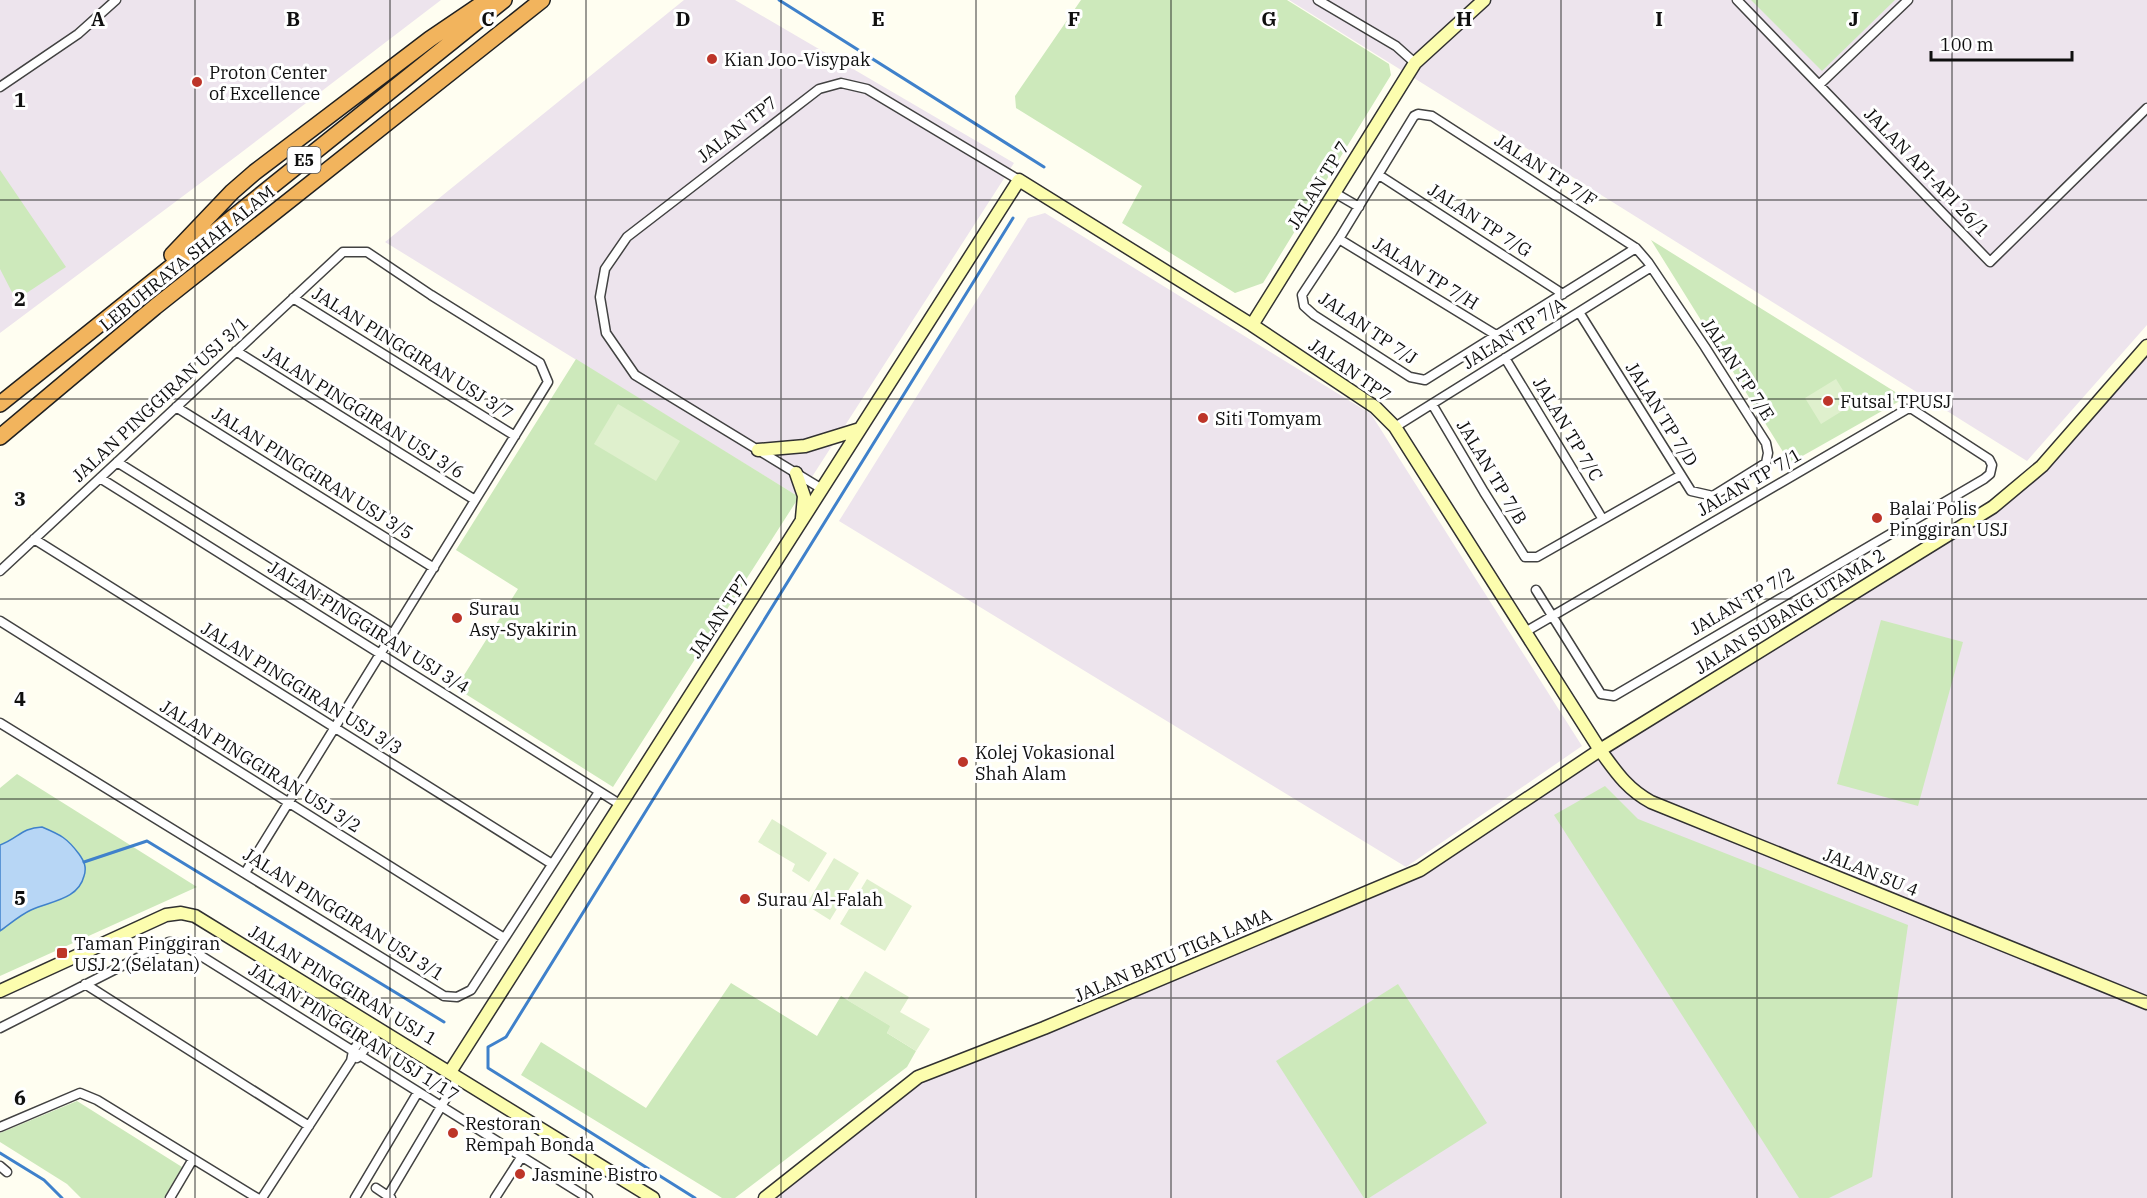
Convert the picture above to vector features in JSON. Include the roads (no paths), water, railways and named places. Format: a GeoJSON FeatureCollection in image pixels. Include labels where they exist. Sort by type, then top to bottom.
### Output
{"type":"FeatureCollection","features":[{"type":"Feature","properties":{"kind":"highway"},"geometry":{"type":"LineString","coordinates":[[105,320],[194,234],[232,192],[255,172],[430,39],[488,0]]}},
{"type":"Feature","properties":{"kind":"highway","name":"LEBUHRAYA SHAH ALAM"},"geometry":{"type":"LineString","coordinates":[[0,404],[504,0]]}},
{"type":"Feature","properties":{"kind":"highway","name":"LEBUHRAYA SHAH ALAM"},"geometry":{"type":"LineString","coordinates":[[0,437],[164,300],[542,0]]}},
{"type":"Feature","properties":{"kind":"street"},"geometry":{"type":"LineString","coordinates":[[0,87],[78,34],[116,0]]}},
{"type":"Feature","properties":{"kind":"street"},"geometry":{"type":"LineString","coordinates":[[1318,0],[1396,46],[1415,63]]}},
{"type":"Feature","properties":{"kind":"street","name":"JALAN TP 7"},"geometry":{"type":"LineString","coordinates":[[1252,325],[1415,63],[1484,0]]}},
{"type":"Feature","properties":{"kind":"street","name":"JALAN API-API 26/1"},"geometry":{"type":"LineString","coordinates":[[1737,0],[1990,262],[2147,108]]}},
{"type":"Feature","properties":{"kind":"street"},"geometry":{"type":"LineString","coordinates":[[1819,85],[1908,0]]}},
{"type":"Feature","properties":{"kind":"street","name":"JALAN TP7"},"geometry":{"type":"LineString","coordinates":[[822,489],[635,375],[606,333],[600,297],[605,269],[627,237],[819,88],[841,83],[867,89],[1036,190],[1252,325],[1376,406],[1395,427],[1600,750]]}},
{"type":"Feature","properties":{"kind":"street","name":"JALAN TP 7/F"},"geometry":{"type":"LineString","coordinates":[[1379,175],[1414,116],[1418,114],[1432,116],[1636,248],[1652,267]]}},
{"type":"Feature","properties":{"kind":"street"},"geometry":{"type":"LineString","coordinates":[[1339,239],[1379,175]]}},
{"type":"Feature","properties":{"kind":"street","name":"JALAN TP 7/G"},"geometry":{"type":"LineString","coordinates":[[1379,175],[1563,294]]}},
{"type":"Feature","properties":{"kind":"street","name":"JALAN TP7"},"geometry":{"type":"LineString","coordinates":[[454,1075],[621,805],[1019,180]]}},
{"type":"Feature","properties":{"kind":"street"},"geometry":{"type":"LineString","coordinates":[[1335,193],[1359,207]]}},
{"type":"Feature","properties":{"kind":"street","name":"JALAN TP 7/J"},"geometry":{"type":"LineString","coordinates":[[1339,239],[1302,295],[1304,306],[1314,315],[1410,377],[1425,380],[1496,335]]}},
{"type":"Feature","properties":{"kind":"street","name":"JALAN TP 7/H"},"geometry":{"type":"LineString","coordinates":[[1339,239],[1496,335]]}},
{"type":"Feature","properties":{"kind":"street"},"geometry":{"type":"LineString","coordinates":[[1496,335],[1636,248]]}},
{"type":"Feature","properties":{"kind":"street","name":"JALAN PINGGIRAN USJ 3/1"},"geometry":{"type":"LineString","coordinates":[[0,571],[343,252],[367,252],[540,363],[548,382],[515,436]]}},
{"type":"Feature","properties":{"kind":"street","name":"JALAN TP 7/A"},"geometry":{"type":"LineString","coordinates":[[1395,427],[1652,267]]}},
{"type":"Feature","properties":{"kind":"street","name":"JALAN TP 7/E"},"geometry":{"type":"LineString","coordinates":[[1652,267],[1706,347],[1766,443],[1768,453],[1766,463],[1736,483]]}},
{"type":"Feature","properties":{"kind":"street","name":"JALAN PINGGIRAN USJ 3/7"},"geometry":{"type":"LineString","coordinates":[[293,298],[515,436]]}},
{"type":"Feature","properties":{"kind":"street","name":"JALAN TP 7/D"},"geometry":{"type":"LineString","coordinates":[[1579,312],[1691,491],[1713,496],[1736,483]]}},
{"type":"Feature","properties":{"kind":"street","name":"JALAN SUBANG UTAMA 2"},"geometry":{"type":"LineString","coordinates":[[1600,750],[1993,507],[2042,466],[2147,346]]}},
{"type":"Feature","properties":{"kind":"street","name":"JALAN PINGGIRAN USJ 3/6"},"geometry":{"type":"LineString","coordinates":[[236,351],[475,500]]}},
{"type":"Feature","properties":{"kind":"street","name":"JALAN TP 7/C"},"geometry":{"type":"LineString","coordinates":[[1505,358],[1602,518]]}},
{"type":"Feature","properties":{"kind":"street","name":"JALAN TP 7/B"},"geometry":{"type":"LineString","coordinates":[[1432,404],[1526,557],[1537,556],[1602,518]]}},
{"type":"Feature","properties":{"kind":"street","name":"JALAN PINGGIRAN USJ 3/5"},"geometry":{"type":"LineString","coordinates":[[176,407],[434,568]]}},
{"type":"Feature","properties":{"kind":"street","name":"JALAN TP 7/1"},"geometry":{"type":"LineString","coordinates":[[1525,632],[1906,409],[1912,409],[1989,459]]}},
{"type":"Feature","properties":{"kind":"street"},"geometry":{"type":"LineString","coordinates":[[758,450],[805,446],[860,429]]}},
{"type":"Feature","properties":{"kind":"street"},"geometry":{"type":"LineString","coordinates":[[245,873],[515,436]]}},
{"type":"Feature","properties":{"kind":"street","name":"JALAN TP 7/2"},"geometry":{"type":"LineString","coordinates":[[1536,590],[1601,694],[1614,696],[1984,479],[1992,469],[1989,459]]}},
{"type":"Feature","properties":{"kind":"street","name":"JALAN PINGGIRAN USJ 3/4"},"geometry":{"type":"LineString","coordinates":[[117,462],[393,634]]}},
{"type":"Feature","properties":{"kind":"street"},"geometry":{"type":"LineString","coordinates":[[796,473],[804,496],[802,520]]}},
{"type":"Feature","properties":{"kind":"street"},"geometry":{"type":"LineString","coordinates":[[1602,518],[1681,475]]}},
{"type":"Feature","properties":{"kind":"street","name":"JALAN PINGGIRAN USJ 3/4"},"geometry":{"type":"LineString","coordinates":[[100,478],[621,805]]}},
{"type":"Feature","properties":{"kind":"street","name":"JALAN PINGGIRAN USJ 3/3"},"geometry":{"type":"LineString","coordinates":[[34,539],[552,864]]}},
{"type":"Feature","properties":{"kind":"street","name":"JALAN PINGGIRAN USJ 3/2"},"geometry":{"type":"LineString","coordinates":[[0,621],[504,938]]}},
{"type":"Feature","properties":{"kind":"street","name":"JALAN PINGGIRAN USJ 3/1"},"geometry":{"type":"LineString","coordinates":[[0,723],[444,996],[457,997],[471,990],[599,792]]}},
{"type":"Feature","properties":{"kind":"street","name":"JALAN SU 4"},"geometry":{"type":"LineString","coordinates":[[1600,750],[1625,785],[1651,802],[2147,1003]]}},
{"type":"Feature","properties":{"kind":"street","name":"JALAN BATU TIGA LAMA"},"geometry":{"type":"LineString","coordinates":[[765,1198],[918,1077],[1044,1028],[1420,870],[1600,750]]}},
{"type":"Feature","properties":{"kind":"street","name":"JALAN PINGGIRAN USJ 1"},"geometry":{"type":"LineString","coordinates":[[0,991],[166,915],[181,913],[195,916],[653,1198]]}},
{"type":"Feature","properties":{"kind":"street","name":"JALAN PINGGIRAN USJ 1/17"},"geometry":{"type":"LineString","coordinates":[[0,1028],[169,942],[182,944],[588,1198]]}},
{"type":"Feature","properties":{"kind":"street"},"geometry":{"type":"LineString","coordinates":[[85,984],[309,1126]]}},
{"type":"Feature","properties":{"kind":"street"},"geometry":{"type":"LineString","coordinates":[[262,1198],[375,1025]]}},
{"type":"Feature","properties":{"kind":"street"},"geometry":{"type":"LineString","coordinates":[[376,1188],[390,1197],[441,1106],[454,1075]]}},
{"type":"Feature","properties":{"kind":"street"},"geometry":{"type":"LineString","coordinates":[[355,1198],[418,1092]]}},
{"type":"Feature","properties":{"kind":"street"},"geometry":{"type":"LineString","coordinates":[[0,1127],[80,1093],[97,1100],[257,1198]]}},
{"type":"Feature","properties":{"kind":"street"},"geometry":{"type":"LineString","coordinates":[[495,1198],[522,1156]]}},
{"type":"Feature","properties":{"kind":"street"},"geometry":{"type":"LineString","coordinates":[[170,1198],[194,1159]]}},
{"type":"Feature","properties":{"kind":"water"},"geometry":{"type":"Polygon","coordinates":[[[42,827],[71,844],[81,857],[85,870],[81,884],[70,895],[27,912],[0,931],[0,845],[24,831],[42,827]]]}},
{"type":"Feature","properties":{"kind":"waterway"},"geometry":{"type":"LineString","coordinates":[[779,0],[1044,167]]}},
{"type":"Feature","properties":{"kind":"waterway"},"geometry":{"type":"LineString","coordinates":[[695,1198],[488,1068],[488,1047],[506,1037],[1013,218]]}},
{"type":"Feature","properties":{"kind":"waterway"},"geometry":{"type":"LineString","coordinates":[[84,862],[147,841],[444,1022]]}},
{"type":"Feature","properties":{"kind":"waterway"},"geometry":{"type":"LineString","coordinates":[[0,1153],[44,1180],[62,1198]]}},
{"type":"Feature","properties":{"kind":"place","name":"Kian Joo-Visypak"},"geometry":{"type":"Point","coordinates":[712,59]}},
{"type":"Feature","properties":{"kind":"place","name":"Proton Center of Excellence"},"geometry":{"type":"Point","coordinates":[197,82]}},
{"type":"Feature","properties":{"kind":"place","name":"Futsal TPUSJ"},"geometry":{"type":"Point","coordinates":[1828,401]}},
{"type":"Feature","properties":{"kind":"place","name":"Siti Tomyam"},"geometry":{"type":"Point","coordinates":[1203,418]}},
{"type":"Feature","properties":{"kind":"place","name":"Balai Polis Pinggiran USJ"},"geometry":{"type":"Point","coordinates":[1877,518]}},
{"type":"Feature","properties":{"kind":"place","name":"Surau Asy-Syakirin"},"geometry":{"type":"Point","coordinates":[457,618]}},
{"type":"Feature","properties":{"kind":"place","name":"Kolej Vokasional Shah Alam"},"geometry":{"type":"Point","coordinates":[963,762]}},
{"type":"Feature","properties":{"kind":"place","name":"Surau Al-Falah"},"geometry":{"type":"Point","coordinates":[745,899]}},
{"type":"Feature","properties":{"kind":"place","name":"Taman Pinggiran USJ 2 (Selatan)"},"geometry":{"type":"Point","coordinates":[62,953]}},
{"type":"Feature","properties":{"kind":"place","name":"Restoran Rempah Bonda"},"geometry":{"type":"Point","coordinates":[453,1133]}},
{"type":"Feature","properties":{"kind":"place","name":"Jasmine Bistro"},"geometry":{"type":"Point","coordinates":[520,1174]}}]}
